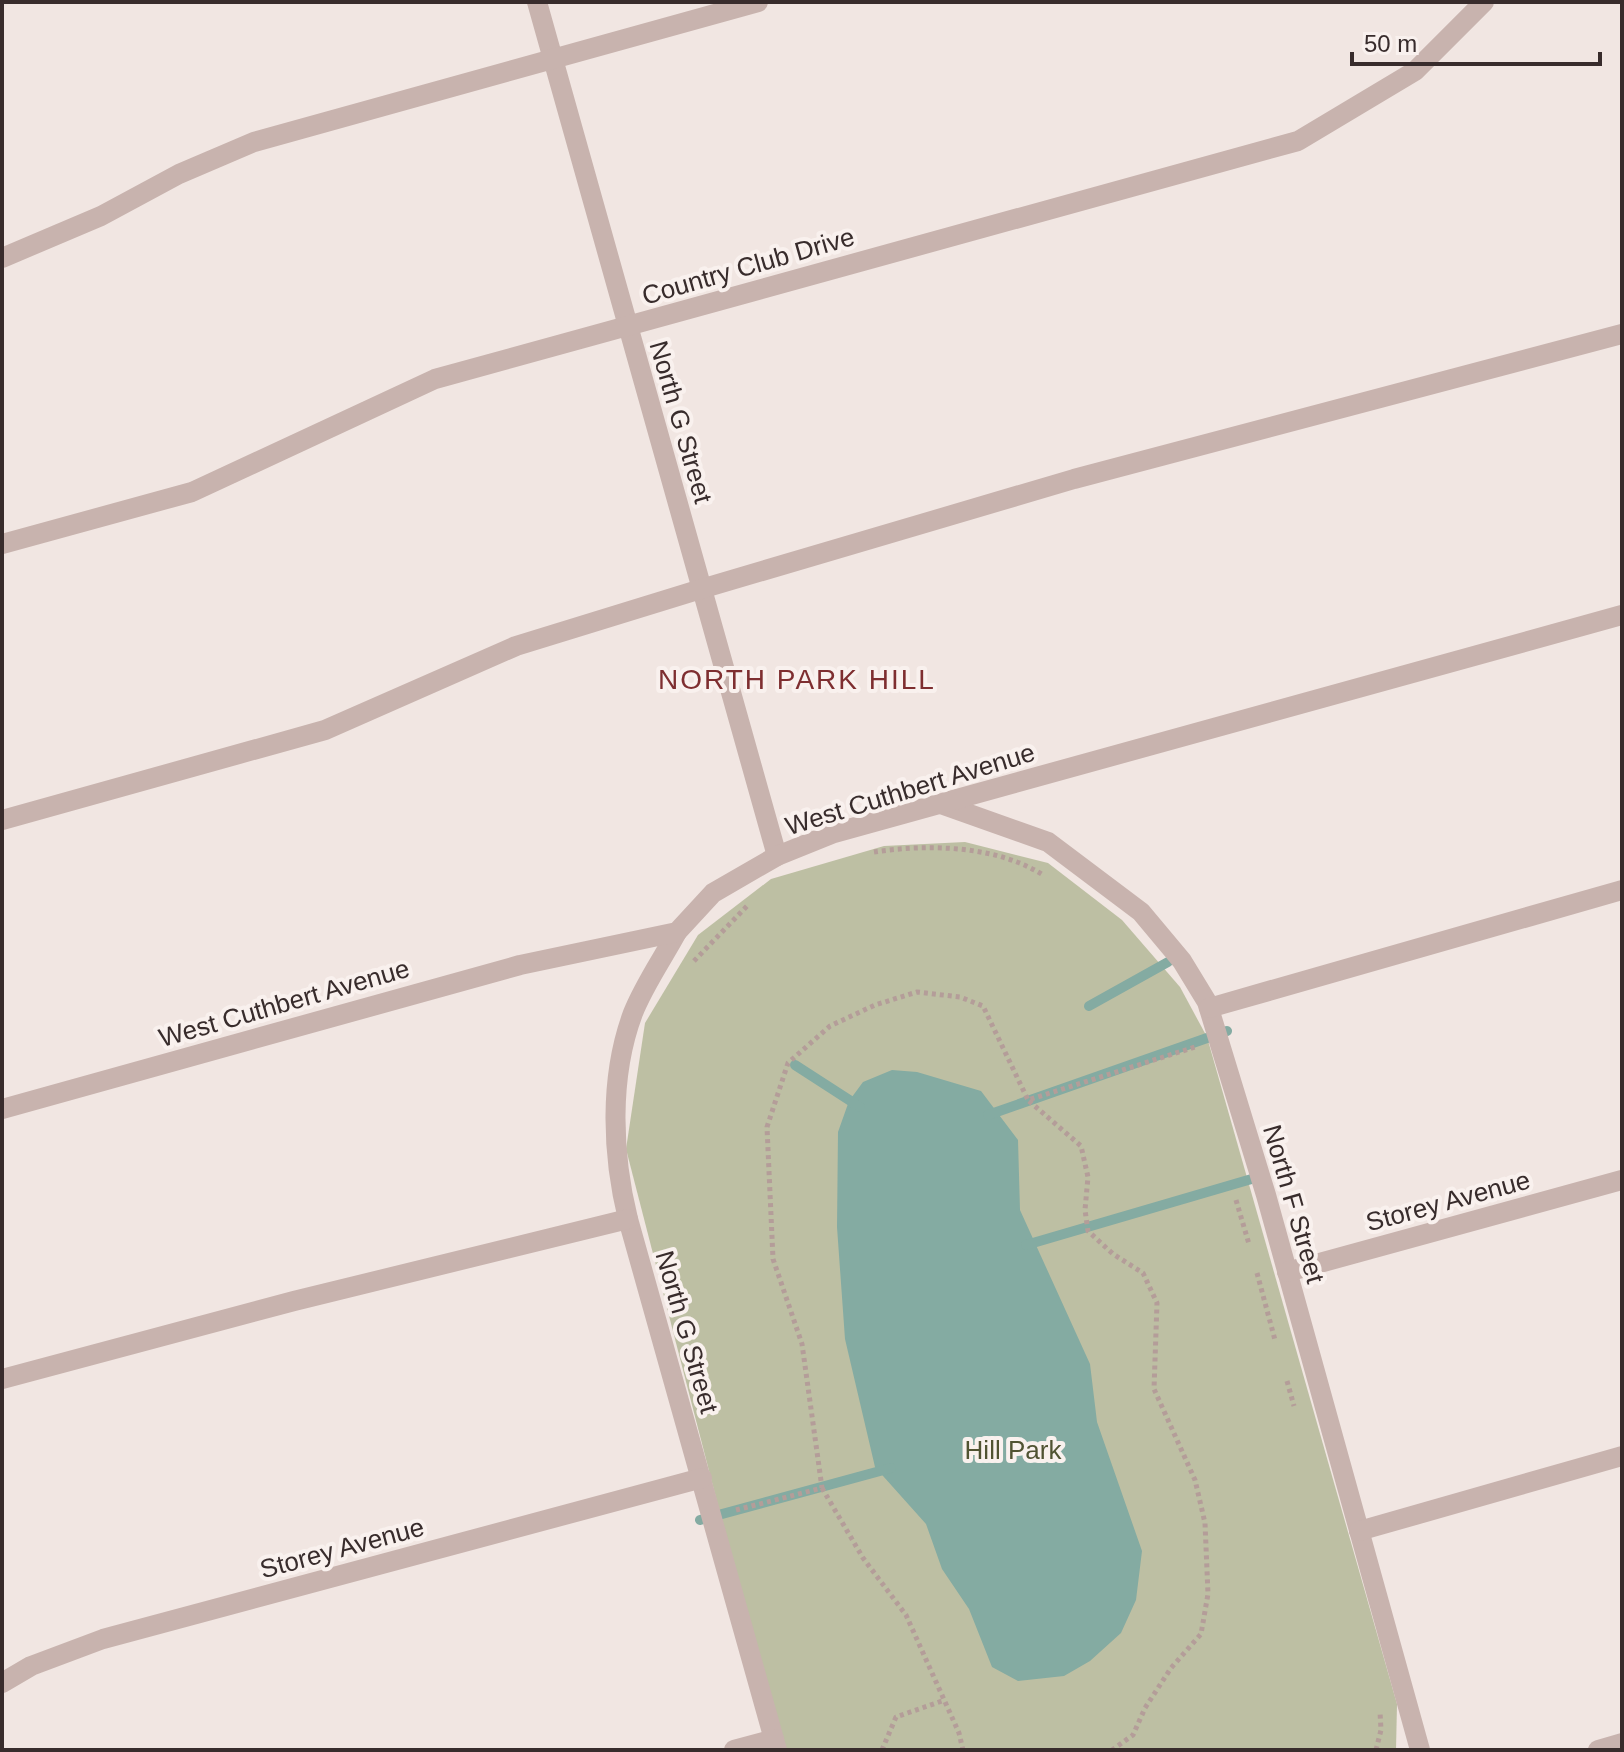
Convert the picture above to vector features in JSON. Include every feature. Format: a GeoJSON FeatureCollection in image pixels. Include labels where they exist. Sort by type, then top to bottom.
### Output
{"type":"FeatureCollection","features":[{"type":"Feature","properties":{"kind":"street","name":"North G Street"},"geometry":{"type":"LineString","coordinates":[[537,2],[777,856]]}},
{"type":"Feature","properties":{"kind":"street"},"geometry":{"type":"LineString","coordinates":[[2,258],[101,216],[179,174],[254,142],[758,2]]}},
{"type":"Feature","properties":{"kind":"street","name":"Country Club Drive"},"geometry":{"type":"LineString","coordinates":[[2,544],[192,492],[435,379],[1298,141],[1415,71],[1484,2]]}},
{"type":"Feature","properties":{"kind":"street"},"geometry":{"type":"LineString","coordinates":[[2,820],[325,730],[516,646],[701,589],[1074,479],[1622,334]]}},
{"type":"Feature","properties":{"kind":"street","name":"West Cuthbert Avenue"},"geometry":{"type":"LineString","coordinates":[[2,1109],[520,965],[677,932],[713,893],[777,856],[834,833],[1622,615]]}},
{"type":"Feature","properties":{"kind":"street","name":"North F Street"},"geometry":{"type":"LineString","coordinates":[[941,804],[1048,842],[1130,903],[1182,961],[1209,1008],[1287,1272],[1420,1750]]}},
{"type":"Feature","properties":{"kind":"street"},"geometry":{"type":"LineString","coordinates":[[1209,1008],[1622,890]]}},
{"type":"Feature","properties":{"kind":"street","name":"North G Street"},"geometry":{"type":"LineString","coordinates":[[677,932],[633,1013],[620,1076],[616,1155],[628,1219],[702,1478],[723,1512],[776,1745]]}},
{"type":"Feature","properties":{"kind":"street","name":"Storey Avenue"},"geometry":{"type":"LineString","coordinates":[[1287,1272],[1622,1180]]}},
{"type":"Feature","properties":{"kind":"street"},"geometry":{"type":"LineString","coordinates":[[2,1379],[294,1301],[628,1219]]}},
{"type":"Feature","properties":{"kind":"street"},"geometry":{"type":"LineString","coordinates":[[1359,1531],[1622,1456]]}},
{"type":"Feature","properties":{"kind":"street","name":"Storey Avenue"},"geometry":{"type":"LineString","coordinates":[[2,1683],[31,1666],[103,1639],[702,1478]]}},
{"type":"Feature","properties":{"kind":"street"},"geometry":{"type":"LineString","coordinates":[[1598,1750],[1622,1743]]}},
{"type":"Feature","properties":{"kind":"street"},"geometry":{"type":"LineString","coordinates":[[734,1750],[776,1745]]}},
{"type":"Feature","properties":{"kind":"path"},"geometry":{"type":"LineString","coordinates":[[865,854],[932,848],[975,852],[1033,869],[1049,879]]}},
{"type":"Feature","properties":{"kind":"path"},"geometry":{"type":"LineString","coordinates":[[692,965],[720,931],[751,903]]}},
{"type":"Feature","properties":{"kind":"path"},"geometry":{"type":"LineString","coordinates":[[963,1750],[959,1733],[906,1615],[863,1558],[822,1488],[802,1344],[773,1259],[773,1188],[767,1127],[788,1063],[830,1026],[875,1005],[917,992],[960,997],[983,1006],[1028,1100],[1081,1146],[1088,1177],[1085,1210],[1088,1231],[1113,1254],[1143,1273],[1157,1303],[1154,1389],[1195,1480],[1205,1523],[1208,1594],[1201,1634],[1171,1668],[1145,1708],[1133,1735],[1112,1750]]}},
{"type":"Feature","properties":{"kind":"path"},"geometry":{"type":"LineString","coordinates":[[1190,1034],[1198,1058]]}},
{"type":"Feature","properties":{"kind":"path"},"geometry":{"type":"LineString","coordinates":[[1028,1100],[1220,1039]]}},
{"type":"Feature","properties":{"kind":"path"},"geometry":{"type":"LineString","coordinates":[[1234,1190],[1251,1253]]}},
{"type":"Feature","properties":{"kind":"path"},"geometry":{"type":"LineString","coordinates":[[1255,1266],[1279,1354]]}},
{"type":"Feature","properties":{"kind":"path"},"geometry":{"type":"LineString","coordinates":[[1283,1368],[1295,1411]]}},
{"type":"Feature","properties":{"kind":"path"},"geometry":{"type":"LineString","coordinates":[[723,1512],[822,1488]]}},
{"type":"Feature","properties":{"kind":"path"},"geometry":{"type":"LineString","coordinates":[[1376,1750],[1381,1730],[1377,1698]]}},
{"type":"Feature","properties":{"kind":"path"},"geometry":{"type":"LineString","coordinates":[[882,1750],[896,1717],[942,1701]]}},
{"type":"Feature","properties":{"kind":"green space","name":"Hill Park"},"geometry":{"type":"Polygon","coordinates":[[[965,842],[1048,863],[1122,920],[1180,987],[1207,1037],[1397,1704],[1396,1750],[781,1750],[626,1149],[645,1023],[698,935],[771,879],[884,846],[965,842]]]}},
{"type":"Feature","properties":{"kind":"water"},"geometry":{"type":"Polygon","coordinates":[[[892,1070],[917,1072],[981,1091],[1018,1140],[1020,1210],[1090,1364],[1097,1422],[1142,1551],[1136,1600],[1121,1633],[1090,1661],[1064,1676],[1018,1681],[992,1667],[969,1609],[942,1569],[926,1524],[875,1467],[845,1339],[837,1227],[838,1132],[849,1101],[863,1082],[892,1070]]]}},
{"type":"Feature","properties":{"kind":"waterway"},"geometry":{"type":"LineString","coordinates":[[1089,1006],[1168,962]]}},
{"type":"Feature","properties":{"kind":"waterway"},"geometry":{"type":"LineString","coordinates":[[988,1115],[1227,1031]]}},
{"type":"Feature","properties":{"kind":"waterway"},"geometry":{"type":"LineString","coordinates":[[795,1065],[860,1107]]}},
{"type":"Feature","properties":{"kind":"waterway"},"geometry":{"type":"LineString","coordinates":[[1026,1245],[1255,1178]]}},
{"type":"Feature","properties":{"kind":"waterway"},"geometry":{"type":"LineString","coordinates":[[700,1520],[891,1468]]}},
{"type":"Feature","properties":{"kind":"district","name":"NORTH PARK HILL"},"geometry":{"type":"Point","coordinates":[797,679]}}]}
